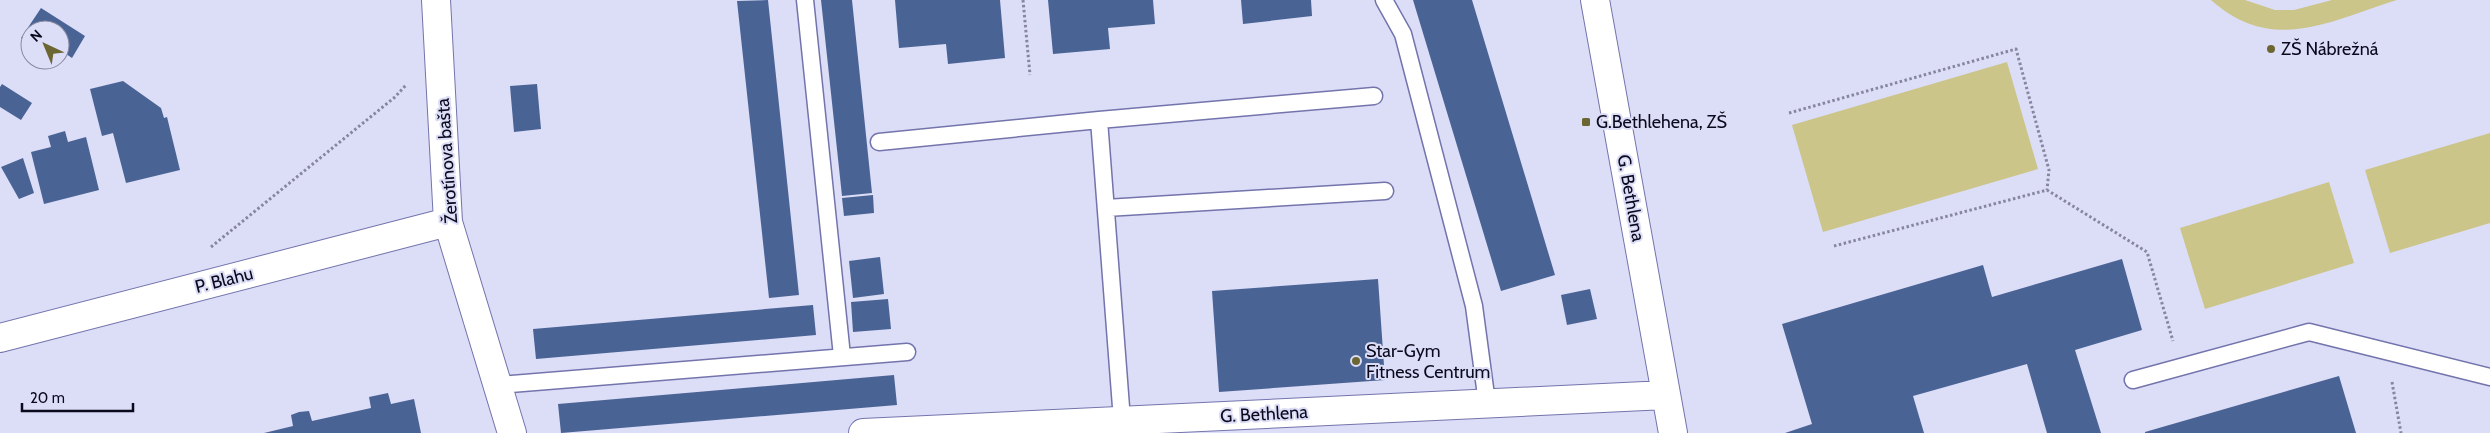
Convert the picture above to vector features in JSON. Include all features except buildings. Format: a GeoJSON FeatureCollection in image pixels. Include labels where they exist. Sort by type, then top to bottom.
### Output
{"type":"FeatureCollection","features":[{"type":"Feature","properties":{"kind":"street","name":"Žerotínova bašta"},"geometry":{"type":"LineString","coordinates":[[436,0],[448,222],[512,433]]}},
{"type":"Feature","properties":{"kind":"street","name":"G. Bethlena"},"geometry":{"type":"LineString","coordinates":[[1595,0],[1673,433]]}},
{"type":"Feature","properties":{"kind":"street","name":"P. Blahu"},"geometry":{"type":"LineString","coordinates":[[0,338],[448,222]]}},
{"type":"Feature","properties":{"kind":"street","name":"G. Bethlena"},"geometry":{"type":"LineString","coordinates":[[863,433],[951,431],[1122,420],[1666,395]]}},
{"type":"Feature","properties":{"kind":"lane"},"geometry":{"type":"LineString","coordinates":[[805,0],[842,356]]}},
{"type":"Feature","properties":{"kind":"lane"},"geometry":{"type":"LineString","coordinates":[[1384,0],[1403,34],[1474,306],[1487,403]]}},
{"type":"Feature","properties":{"kind":"lane"},"geometry":{"type":"LineString","coordinates":[[879,142],[1099,120],[1374,96]]}},
{"type":"Feature","properties":{"kind":"lane"},"geometry":{"type":"LineString","coordinates":[[1099,120],[1122,420]]}},
{"type":"Feature","properties":{"kind":"lane"},"geometry":{"type":"LineString","coordinates":[[1106,208],[1385,191]]}},
{"type":"Feature","properties":{"kind":"lane"},"geometry":{"type":"LineString","coordinates":[[2133,380],[2309,332],[2490,377]]}},
{"type":"Feature","properties":{"kind":"lane"},"geometry":{"type":"LineString","coordinates":[[499,385],[907,352]]}},
{"type":"Feature","properties":{"kind":"path"},"geometry":{"type":"LineString","coordinates":[[1023,0],[1030,76]]}},
{"type":"Feature","properties":{"kind":"path"},"geometry":{"type":"LineString","coordinates":[[1789,113],[2016,49],[2049,170],[2047,190]]}},
{"type":"Feature","properties":{"kind":"path"},"geometry":{"type":"LineString","coordinates":[[208,250],[395,97],[407,83]]}},
{"type":"Feature","properties":{"kind":"path"},"geometry":{"type":"LineString","coordinates":[[1834,246],[2047,190],[2147,252],[2181,368]]}},
{"type":"Feature","properties":{"kind":"path"},"geometry":{"type":"LineString","coordinates":[[2387,351],[2400,433]]}},
{"type":"Feature","properties":{"kind":"shaded area"},"geometry":{"type":"Polygon","coordinates":[[[2211,0],[2245,0],[2275,10],[2294,10],[2332,0],[2397,0],[2325,24],[2279,30],[2257,26],[2234,17],[2211,0]]]}},
{"type":"Feature","properties":{"kind":"shaded area"},"geometry":{"type":"Polygon","coordinates":[[[2007,62],[2038,169],[1823,232],[1792,125],[2007,62]]]}},
{"type":"Feature","properties":{"kind":"shaded area"},"geometry":{"type":"Polygon","coordinates":[[[2490,133],[2490,223],[2390,253],[2365,170],[2490,133]]]}},
{"type":"Feature","properties":{"kind":"shaded area"},"geometry":{"type":"Polygon","coordinates":[[[2329,182],[2354,263],[2205,309],[2180,228],[2329,182]]]}},
{"type":"Feature","properties":{"kind":"place","name":"ZŠ Nábrežná"},"geometry":{"type":"Point","coordinates":[2271,49]}},
{"type":"Feature","properties":{"kind":"place","name":"G.Bethlehena, ZŠ"},"geometry":{"type":"Point","coordinates":[1586,122]}},
{"type":"Feature","properties":{"kind":"place","name":"Star-Gym Fitness Centrum"},"geometry":{"type":"Point","coordinates":[1356,361]}}]}
